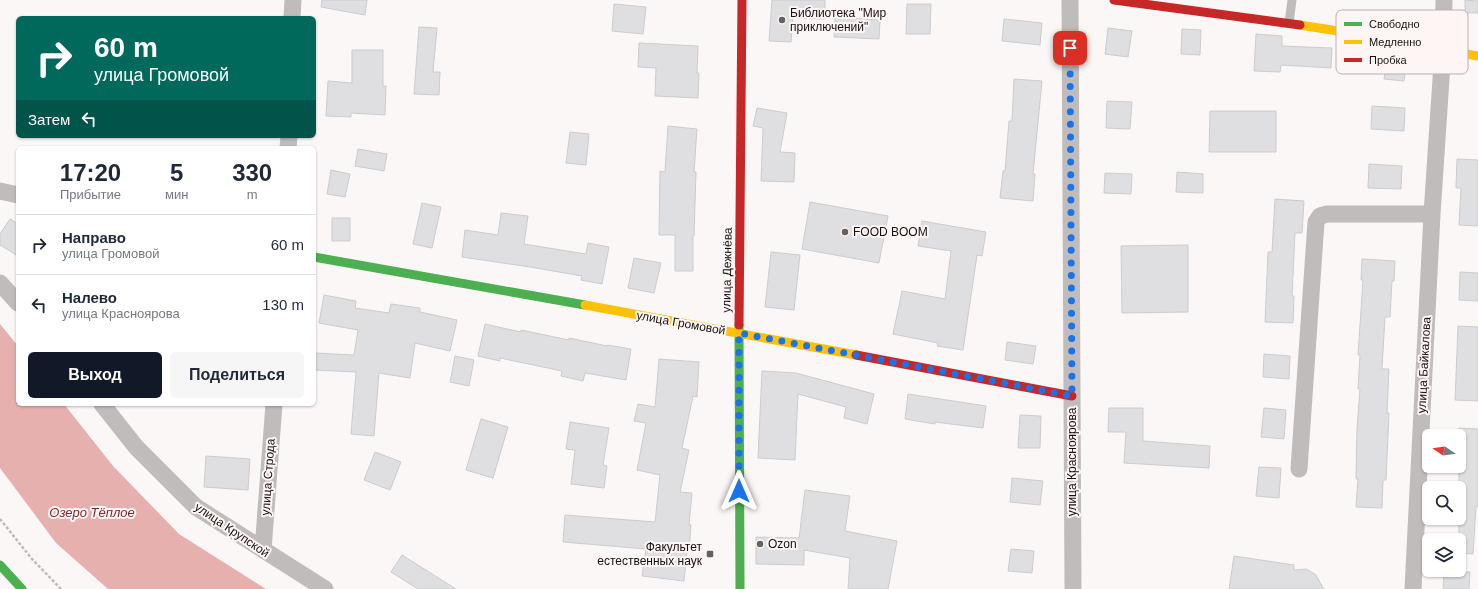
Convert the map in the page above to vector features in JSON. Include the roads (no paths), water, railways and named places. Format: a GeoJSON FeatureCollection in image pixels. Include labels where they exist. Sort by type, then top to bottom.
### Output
{"type":"FeatureCollection","features":[{"type":"Feature","properties":{"kind":"street"},"geometry":{"type":"LineString","coordinates":[[292,16],[293,0]]}},
{"type":"Feature","properties":{"kind":"street","name":"улица Дежнёва"},"geometry":{"type":"LineString","coordinates":[[740,589],[739,333],[742,0]]}},
{"type":"Feature","properties":{"kind":"street","name":"улица Красноярова"},"geometry":{"type":"LineString","coordinates":[[1070,0],[1073,589]]}},
{"type":"Feature","properties":{"kind":"street"},"geometry":{"type":"LineString","coordinates":[[1114,0],[1289,23],[1336,31]]}},
{"type":"Feature","properties":{"kind":"street","name":"улица Байкалова"},"geometry":{"type":"LineString","coordinates":[[1444,0],[1444,10]]}},
{"type":"Feature","properties":{"kind":"street"},"geometry":{"type":"LineString","coordinates":[[1468,54],[1478,56]]}},
{"type":"Feature","properties":{"kind":"street","name":"улица Байкалова"},"geometry":{"type":"LineString","coordinates":[[1413,589],[1432,214],[1441,74]]}},
{"type":"Feature","properties":{"kind":"street"},"geometry":{"type":"LineString","coordinates":[[0,191],[16,195]]}},
{"type":"Feature","properties":{"kind":"street"},"geometry":{"type":"LineString","coordinates":[[1299,469],[1316,222],[1320,216],[1327,214],[1432,214]]}},
{"type":"Feature","properties":{"kind":"street","name":"улица Громовой"},"geometry":{"type":"LineString","coordinates":[[316,257],[739,333],[1072,396]]}},
{"type":"Feature","properties":{"kind":"street"},"geometry":{"type":"LineString","coordinates":[[0,283],[16,301]]}},
{"type":"Feature","properties":{"kind":"street","name":"улица Крупской"},"geometry":{"type":"LineString","coordinates":[[104,406],[136,447],[196,507],[325,589]]}},
{"type":"Feature","properties":{"kind":"street","name":"улица Строда"},"geometry":{"type":"LineString","coordinates":[[263,550],[274,406]]}},
{"type":"Feature","properties":{"kind":"street"},"geometry":{"type":"LineString","coordinates":[[0,565],[22,589]]}},
{"type":"Feature","properties":{"kind":"lane"},"geometry":{"type":"LineString","coordinates":[[1289,23],[1292,0]]}},
{"type":"Feature","properties":{"kind":"water","name":"Озеро Тёплое"},"geometry":{"type":"Polygon","coordinates":[[[0,324],[16,344],[16,406],[66,406],[113,466],[179,534],[266,589],[108,589],[56,543],[0,468],[0,324]]]}},
{"type":"Feature","properties":{"kind":"place","name":"Библиотека \"Мир приключений\""},"geometry":{"type":"Point","coordinates":[782,20]}},
{"type":"Feature","properties":{"kind":"place","name":"FOOD BOOM"},"geometry":{"type":"Point","coordinates":[845,232]}},
{"type":"Feature","properties":{"kind":"place","name":"Ozon"},"geometry":{"type":"Point","coordinates":[760,544]}},
{"type":"Feature","properties":{"kind":"place","name":"Факультет естественных наук"},"geometry":{"type":"Point","coordinates":[710,554]}}]}
